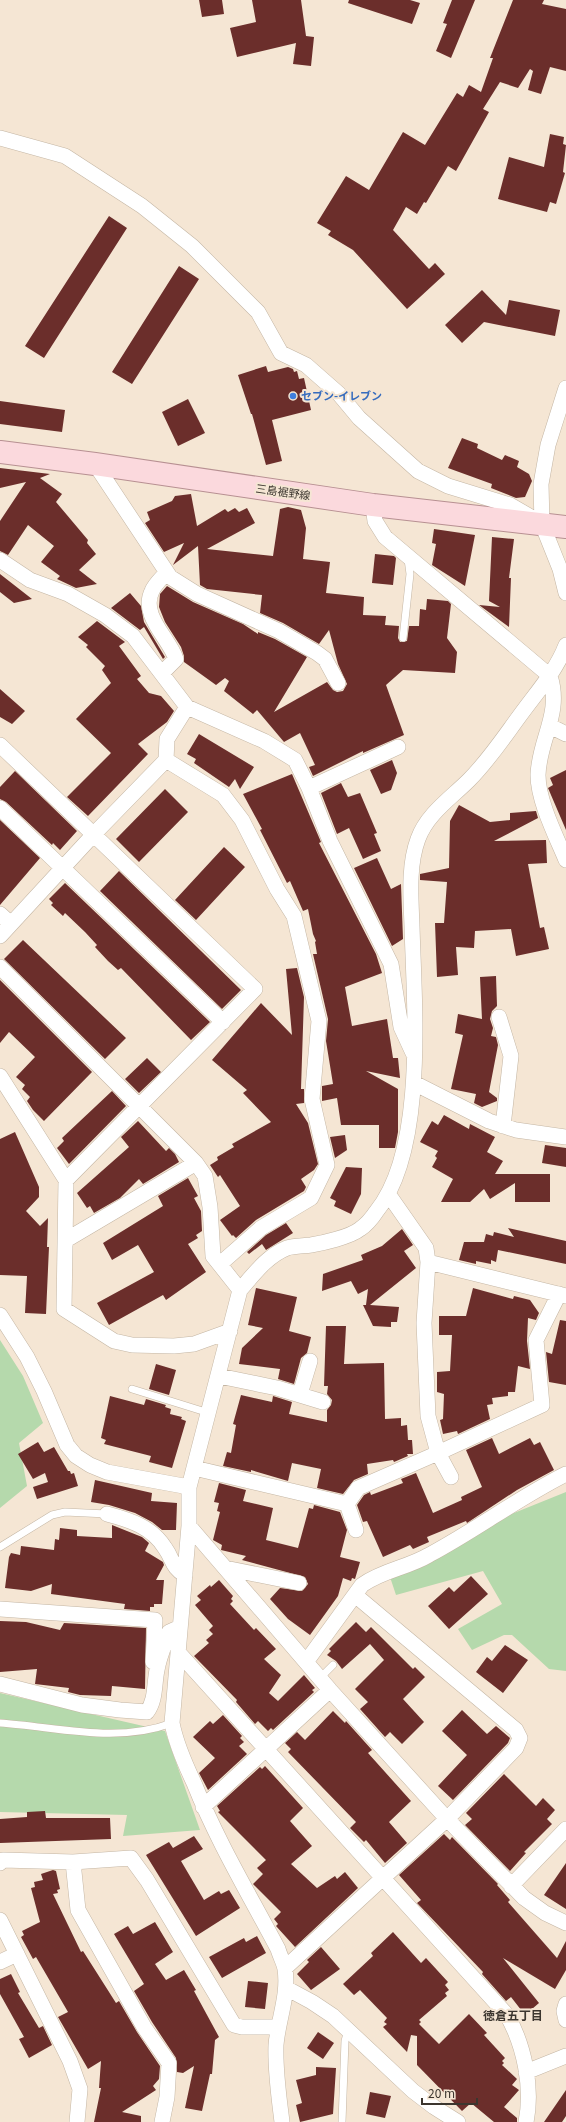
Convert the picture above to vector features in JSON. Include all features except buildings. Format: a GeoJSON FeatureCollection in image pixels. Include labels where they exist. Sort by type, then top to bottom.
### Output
{"type":"FeatureCollection","features":[{"type":"Feature","properties":{"kind":"main road","name":"三島裾野線"},"geometry":{"type":"LineString","coordinates":[[0,452],[95,464],[373,505],[566,527]]}},
{"type":"Feature","properties":{"kind":"street"},"geometry":{"type":"LineString","coordinates":[[0,138],[65,156],[142,206],[192,246],[258,312],[281,353],[306,365],[339,394],[359,418],[418,471],[448,486],[510,505],[542,524]]}},
{"type":"Feature","properties":{"kind":"street"},"geometry":{"type":"LineString","coordinates":[[566,388],[563,410],[548,445],[541,484],[542,524],[560,569],[566,593]]}},
{"type":"Feature","properties":{"kind":"street"},"geometry":{"type":"LineString","coordinates":[[95,464],[166,573],[197,594],[279,631],[317,653],[325,659],[338,683]]}},
{"type":"Feature","properties":{"kind":"street"},"geometry":{"type":"LineString","coordinates":[[373,505],[375,521],[385,537],[550,676],[555,698],[550,726],[539,764],[540,792],[566,860]]}},
{"type":"Feature","properties":{"kind":"street"},"geometry":{"type":"LineString","coordinates":[[0,560],[30,580],[68,594],[105,616],[133,636],[187,707],[264,741],[295,760],[309,788],[330,841],[391,964],[401,1027],[414,1054]]}},
{"type":"Feature","properties":{"kind":"street"},"geometry":{"type":"LineString","coordinates":[[162,673],[176,659],[151,616],[149,607],[152,590],[166,573]]}},
{"type":"Feature","properties":{"kind":"street"},"geometry":{"type":"LineString","coordinates":[[282,2122],[277,2082],[276,2047],[278,2027],[286,1988],[285,1968],[278,1949],[219,1840],[203,1807],[175,1740],[172,1723],[189,1526],[189,1487],[219,1376],[240,1290],[261,1265],[287,1248],[322,1243],[359,1230],[376,1212],[388,1195],[403,1153],[414,1083],[414,986],[411,893],[412,862],[418,839],[425,826],[440,807],[489,758],[550,676],[561,659],[566,645]]}},
{"type":"Feature","properties":{"kind":"street"},"geometry":{"type":"LineString","coordinates":[[0,936],[5,919],[63,867],[166,760],[167,739],[187,707]]}},
{"type":"Feature","properties":{"kind":"street"},"geometry":{"type":"LineString","coordinates":[[550,726],[566,734]]}},
{"type":"Feature","properties":{"kind":"street"},"geometry":{"type":"LineString","coordinates":[[0,744],[255,989],[66,1180]]}},
{"type":"Feature","properties":{"kind":"street"},"geometry":{"type":"LineString","coordinates":[[309,788],[398,747]]}},
{"type":"Feature","properties":{"kind":"street"},"geometry":{"type":"LineString","coordinates":[[166,760],[223,795],[242,820],[277,889],[294,916],[319,1022],[312,1099],[327,1165],[310,1198],[261,1228],[220,1264]]}},
{"type":"Feature","properties":{"kind":"street"},"geometry":{"type":"LineString","coordinates":[[0,808],[223,1022]]}},
{"type":"Feature","properties":{"kind":"street"},"geometry":{"type":"LineString","coordinates":[[0,967],[196,1163],[205,1176],[210,1207],[213,1256],[240,1290]]}},
{"type":"Feature","properties":{"kind":"street"},"geometry":{"type":"LineString","coordinates":[[499,1017],[512,1056],[503,1126]]}},
{"type":"Feature","properties":{"kind":"street"},"geometry":{"type":"LineString","coordinates":[[0,1076],[66,1180],[64,1309],[114,1341],[132,1345],[174,1346],[194,1344],[230,1331]]}},
{"type":"Feature","properties":{"kind":"street"},"geometry":{"type":"LineString","coordinates":[[414,1083],[489,1121],[503,1126],[516,1130],[566,1137]]}},
{"type":"Feature","properties":{"kind":"street"},"geometry":{"type":"LineString","coordinates":[[66,1240],[196,1163]]}},
{"type":"Feature","properties":{"kind":"street"},"geometry":{"type":"LineString","coordinates":[[388,1195],[426,1248],[428,1262],[424,1323],[428,1416],[438,1453],[451,1477]]}},
{"type":"Feature","properties":{"kind":"street"},"geometry":{"type":"LineString","coordinates":[[347,1504],[358,1488],[542,1405],[536,1340],[562,1295],[428,1262]]}},
{"type":"Feature","properties":{"kind":"street"},"geometry":{"type":"LineString","coordinates":[[0,1315],[27,1357],[44,1391],[67,1445],[76,1456],[90,1466],[107,1472],[189,1487]]}},
{"type":"Feature","properties":{"kind":"street"},"geometry":{"type":"LineString","coordinates":[[300,1394],[310,1361]]}},
{"type":"Feature","properties":{"kind":"street"},"geometry":{"type":"LineString","coordinates":[[219,1376],[300,1394],[323,1402]]}},
{"type":"Feature","properties":{"kind":"street"},"geometry":{"type":"LineString","coordinates":[[194,1468],[347,1504]]}},
{"type":"Feature","properties":{"kind":"street"},"geometry":{"type":"LineString","coordinates":[[306,1662],[362,1586],[375,1576],[420,1560],[504,1511],[539,1487],[566,1474]]}},
{"type":"Feature","properties":{"kind":"street"},"geometry":{"type":"LineString","coordinates":[[347,1504],[356,1530]]}},
{"type":"Feature","properties":{"kind":"street"},"geometry":{"type":"LineString","coordinates":[[107,1514],[129,1520],[157,1537],[166,1548],[177,1571],[185,1575]]}},
{"type":"Feature","properties":{"kind":"street"},"geometry":{"type":"LineString","coordinates":[[189,1526],[330,1690],[447,1819],[524,1898],[545,1913],[566,1923]]}},
{"type":"Feature","properties":{"kind":"street"},"geometry":{"type":"LineString","coordinates":[[225,1568],[299,1584]]}},
{"type":"Feature","properties":{"kind":"street"},"geometry":{"type":"LineString","coordinates":[[285,1968],[384,1879],[447,1819],[516,1748],[520,1738],[516,1730],[355,1595]]}},
{"type":"Feature","properties":{"kind":"street"},"geometry":{"type":"LineString","coordinates":[[0,1609],[155,1620],[152,1679],[155,1683]]}},
{"type":"Feature","properties":{"kind":"street"},"geometry":{"type":"LineString","coordinates":[[0,1684],[82,1705],[147,1712],[152,1705],[157,1670],[170,1632],[180,1627]]}},
{"type":"Feature","properties":{"kind":"street"},"geometry":{"type":"LineString","coordinates":[[178,1652],[507,2015],[514,2028],[526,2072],[529,2099],[526,2122]]}},
{"type":"Feature","properties":{"kind":"street"},"geometry":{"type":"LineString","coordinates":[[203,1807],[330,1690]]}},
{"type":"Feature","properties":{"kind":"street"},"geometry":{"type":"LineString","coordinates":[[512,1886],[566,1829]]}},
{"type":"Feature","properties":{"kind":"street"},"geometry":{"type":"LineString","coordinates":[[0,1863],[3,1860],[14,1859],[73,1862],[131,1858],[146,1880],[234,2025],[242,2027],[278,2027]]}},
{"type":"Feature","properties":{"kind":"street"},"geometry":{"type":"LineString","coordinates":[[73,1862],[78,1910],[144,2027],[169,2063],[167,2097],[162,2122]]}},
{"type":"Feature","properties":{"kind":"street"},"geometry":{"type":"LineString","coordinates":[[0,1920],[70,2061],[80,2089],[77,2122]]}},
{"type":"Feature","properties":{"kind":"street"},"geometry":{"type":"LineString","coordinates":[[0,1962],[17,1954]]}},
{"type":"Feature","properties":{"kind":"street"},"geometry":{"type":"LineString","coordinates":[[286,1988],[312,2002],[348,2030],[413,2091],[434,2108],[458,2122]]}},
{"type":"Feature","properties":{"kind":"street"},"geometry":{"type":"LineString","coordinates":[[566,2004],[564,2012],[566,2020]]}},
{"type":"Feature","properties":{"kind":"street"},"geometry":{"type":"LineString","coordinates":[[526,2072],[566,2056]]}},
{"type":"Feature","properties":{"kind":"lane"},"geometry":{"type":"LineString","coordinates":[[403,638],[410,574],[407,555]]}},
{"type":"Feature","properties":{"kind":"lane"},"geometry":{"type":"LineString","coordinates":[[132,1388],[209,1413]]}},
{"type":"Feature","properties":{"kind":"lane"},"geometry":{"type":"LineString","coordinates":[[0,1547],[52,1515],[65,1512],[107,1514]]}},
{"type":"Feature","properties":{"kind":"lane"},"geometry":{"type":"LineString","coordinates":[[320,1678],[333,1665]]}},
{"type":"Feature","properties":{"kind":"lane"},"geometry":{"type":"LineString","coordinates":[[0,1723],[99,1734],[145,1732],[172,1723]]}},
{"type":"Feature","properties":{"kind":"lane"},"geometry":{"type":"LineString","coordinates":[[342,2122],[345,2041],[348,2030]]}},
{"type":"Feature","properties":{"kind":"green space"},"geometry":{"type":"Polygon","coordinates":[[[0,1340],[23,1376],[43,1423],[19,1443],[27,1486],[0,1508],[0,1340]]]}},
{"type":"Feature","properties":{"kind":"green space"},"geometry":{"type":"Polygon","coordinates":[[[566,1492],[566,1671],[549,1669],[512,1635],[504,1635],[472,1650],[458,1629],[502,1604],[483,1571],[396,1595],[388,1571],[509,1515],[566,1492]]]}},
{"type":"Feature","properties":{"kind":"green space"},"geometry":{"type":"Polygon","coordinates":[[[0,1693],[165,1731],[200,1830],[123,1836],[127,1815],[0,1812],[0,1693]]]}},
{"type":"Feature","properties":{"kind":"place","name":"セブン-イレブン"},"geometry":{"type":"Point","coordinates":[293,396]}},
{"type":"Feature","properties":{"kind":"district","name":"徳倉五丁目"},"geometry":{"type":"Point","coordinates":[513,2016]}}]}
